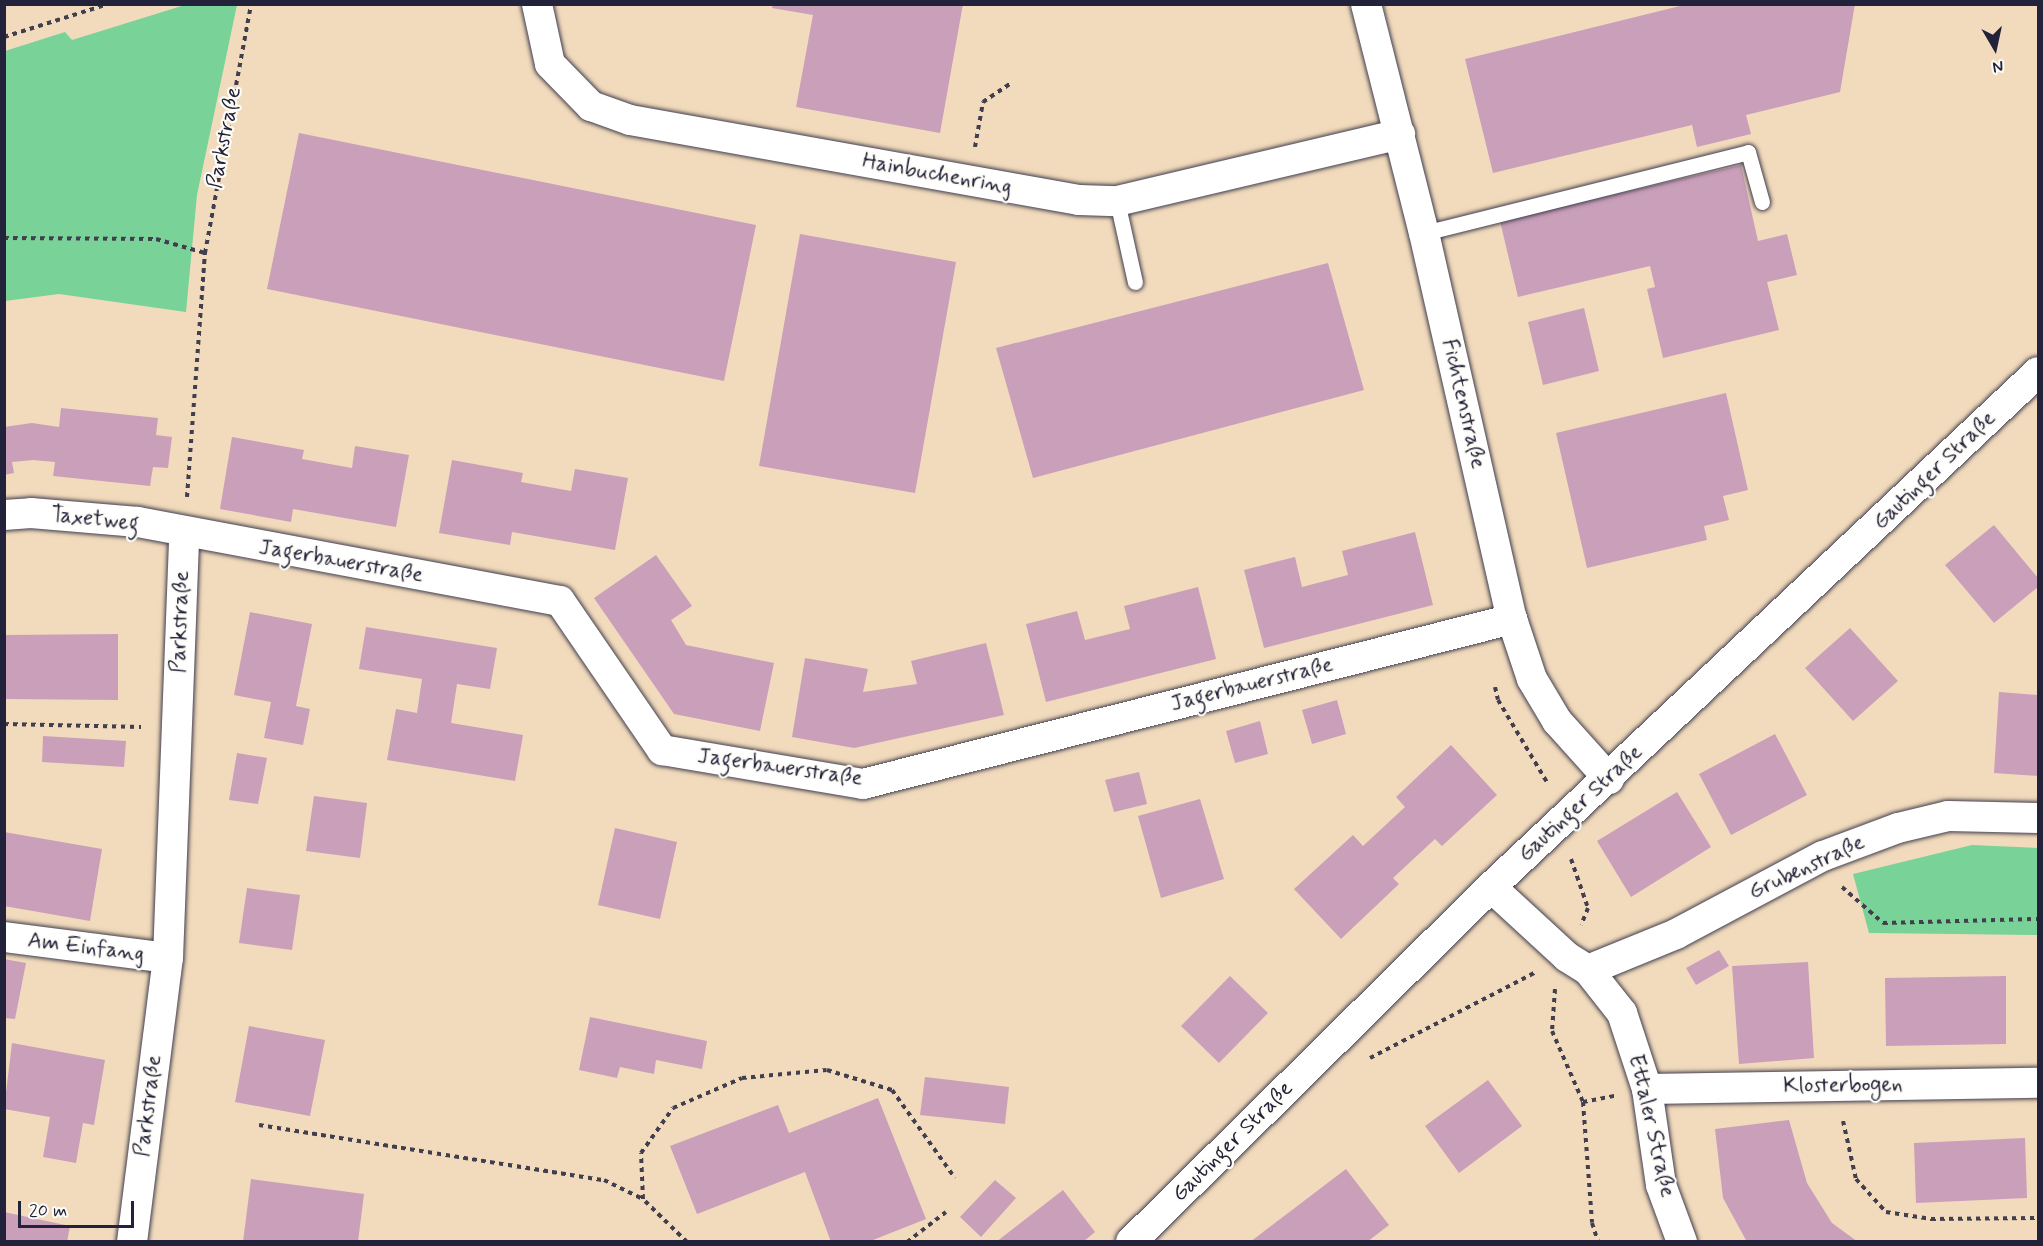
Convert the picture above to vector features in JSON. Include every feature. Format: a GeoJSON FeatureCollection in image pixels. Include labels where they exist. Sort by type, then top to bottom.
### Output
{"type":"FeatureCollection","features":[{"type":"Feature","properties":{"kind":"street","name":"Hainbuchenring"},"geometry":{"type":"LineString","coordinates":[[537,4],[550,64],[591,106],[630,120],[1079,200],[1117,201],[1400,134]]}},
{"type":"Feature","properties":{"kind":"street","name":"Fichtenstraße"},"geometry":{"type":"LineString","coordinates":[[1366,4],[1424,233],[1512,619],[1532,679],[1557,721],[1609,779]]}},
{"type":"Feature","properties":{"kind":"street","name":"Gautinger Straße"},"geometry":{"type":"LineString","coordinates":[[1131,1242],[1491,887],[1609,779],[2038,372]]}},
{"type":"Feature","properties":{"kind":"street","name":"Taxetweg"},"geometry":{"type":"LineString","coordinates":[[4,515],[31,513],[138,522],[184,533]]}},
{"type":"Feature","properties":{"kind":"street","name":"Jagerbauerstraße"},"geometry":{"type":"LineString","coordinates":[[184,533],[560,601],[662,750],[863,784],[1512,619]]}},
{"type":"Feature","properties":{"kind":"street","name":"Parkstraße"},"geometry":{"type":"LineString","coordinates":[[132,1242],[168,958],[184,533]]}},
{"type":"Feature","properties":{"kind":"street","name":"Grubenstraße"},"geometry":{"type":"LineString","coordinates":[[1570,967],[1676,934],[1823,856],[1898,828],[1948,816],[2038,818]]}},
{"type":"Feature","properties":{"kind":"street","name":"Ettaler Straße"},"geometry":{"type":"LineString","coordinates":[[1491,887],[1570,967],[1622,1013],[1647,1089],[1660,1185],[1682,1242]]}},
{"type":"Feature","properties":{"kind":"street","name":"Am Einfang"},"geometry":{"type":"LineString","coordinates":[[4,937],[168,958]]}},
{"type":"Feature","properties":{"kind":"street","name":"Klosterbogen"},"geometry":{"type":"LineString","coordinates":[[1647,1089],[2038,1083]]}},
{"type":"Feature","properties":{"kind":"lane"},"geometry":{"type":"LineString","coordinates":[[1424,233],[1748,152],[1762,202]]}},
{"type":"Feature","properties":{"kind":"lane"},"geometry":{"type":"LineString","coordinates":[[1117,201],[1135,282]]}},
{"type":"Feature","properties":{"kind":"path"},"geometry":{"type":"LineString","coordinates":[[4,37],[108,4]]}},
{"type":"Feature","properties":{"kind":"path","name":"Parkstraße"},"geometry":{"type":"LineString","coordinates":[[184,533],[205,253],[251,4]]}},
{"type":"Feature","properties":{"kind":"path"},"geometry":{"type":"LineString","coordinates":[[969,180],[983,102],[1011,83]]}},
{"type":"Feature","properties":{"kind":"path"},"geometry":{"type":"LineString","coordinates":[[4,238],[156,239],[205,253]]}},
{"type":"Feature","properties":{"kind":"path"},"geometry":{"type":"LineString","coordinates":[[1493,679],[1498,700],[1549,781],[1544,791]]}},
{"type":"Feature","properties":{"kind":"path"},"geometry":{"type":"LineString","coordinates":[[4,724],[178,728]]}},
{"type":"Feature","properties":{"kind":"path"},"geometry":{"type":"LineString","coordinates":[[1568,848],[1588,908],[1552,1030],[1583,1102],[1592,1223],[1598,1242]]}},
{"type":"Feature","properties":{"kind":"path"},"geometry":{"type":"LineString","coordinates":[[1823,856],[1835,880],[1883,923],[2038,919]]}},
{"type":"Feature","properties":{"kind":"path"},"geometry":{"type":"LineString","coordinates":[[1368,1059],[1537,972],[1570,967]]}},
{"type":"Feature","properties":{"kind":"path"},"geometry":{"type":"LineString","coordinates":[[643,1199],[642,1153],[672,1108],[742,1078],[827,1070],[892,1090],[955,1178]]}},
{"type":"Feature","properties":{"kind":"path"},"geometry":{"type":"LineString","coordinates":[[1842,1086],[1843,1129],[1856,1179],[1886,1212],[1931,1219],[2038,1218]]}},
{"type":"Feature","properties":{"kind":"path"},"geometry":{"type":"LineString","coordinates":[[259,1125],[604,1180],[643,1199],[687,1242]]}},
{"type":"Feature","properties":{"kind":"path"},"geometry":{"type":"LineString","coordinates":[[908,1242],[946,1212]]}},
{"type":"Feature","properties":{"kind":"green space"},"geometry":{"type":"Polygon","coordinates":[[[188,4],[237,5],[197,195],[186,312],[59,294],[5,301],[5,51],[65,32],[72,40],[188,4]]]}},
{"type":"Feature","properties":{"kind":"green space"},"geometry":{"type":"Polygon","coordinates":[[[1972,845],[2038,848],[2038,935],[1869,933],[1853,874],[1972,845]]]}},
{"type":"Feature","properties":{"kind":"building"},"geometry":{"type":"Polygon","coordinates":[[[773,4],[963,4],[940,133],[796,107],[813,15],[772,8],[773,4]]]}},
{"type":"Feature","properties":{"kind":"building"},"geometry":{"type":"Polygon","coordinates":[[[1688,4],[1855,4],[1840,92],[1746,115],[1751,134],[1697,147],[1692,125],[1493,173],[1465,59],[1688,4]]]}},
{"type":"Feature","properties":{"kind":"building"},"geometry":{"type":"Polygon","coordinates":[[[299,133],[756,225],[724,381],[267,289],[299,133]]]}},
{"type":"Feature","properties":{"kind":"building"},"geometry":{"type":"Polygon","coordinates":[[[1741,165],[1758,241],[1787,234],[1797,275],[1767,282],[1779,330],[1663,358],[1647,289],[1655,287],[1650,266],[1518,297],[1500,221],[1741,165]]]}},
{"type":"Feature","properties":{"kind":"building"},"geometry":{"type":"Polygon","coordinates":[[[800,234],[956,262],[915,493],[759,466],[800,234]]]}},
{"type":"Feature","properties":{"kind":"building"},"geometry":{"type":"Polygon","coordinates":[[[1328,263],[1364,390],[1033,478],[996,348],[1328,263]]]}},
{"type":"Feature","properties":{"kind":"building"},"geometry":{"type":"Polygon","coordinates":[[[1584,308],[1599,371],[1543,385],[1528,322],[1584,308]]]}},
{"type":"Feature","properties":{"kind":"building"},"geometry":{"type":"Polygon","coordinates":[[[1726,393],[1748,490],[1723,496],[1729,520],[1704,526],[1707,540],[1587,568],[1556,433],[1726,393]]]}},
{"type":"Feature","properties":{"kind":"building"},"geometry":{"type":"Polygon","coordinates":[[[61,408],[158,418],[156,435],[172,437],[168,468],[153,467],[150,486],[53,476],[55,462],[33,460],[12,462],[14,473],[4,475],[4,427],[32,423],[59,427],[61,408]]]}},
{"type":"Feature","properties":{"kind":"building"},"geometry":{"type":"Polygon","coordinates":[[[232,437],[304,450],[302,459],[352,468],[355,446],[409,455],[396,527],[293,509],[291,522],[220,509],[232,437]]]}},
{"type":"Feature","properties":{"kind":"building"},"geometry":{"type":"Polygon","coordinates":[[[452,460],[523,473],[521,482],[571,491],[575,469],[628,478],[615,550],[512,532],[510,545],[439,533],[452,460]]]}},
{"type":"Feature","properties":{"kind":"building"},"geometry":{"type":"Polygon","coordinates":[[[1994,525],[2038,578],[2038,587],[1994,623],[1945,565],[1994,525]]]}},
{"type":"Feature","properties":{"kind":"building"},"geometry":{"type":"Polygon","coordinates":[[[1415,532],[1433,605],[1264,648],[1244,570],[1295,557],[1302,587],[1348,575],[1342,551],[1415,532]]]}},
{"type":"Feature","properties":{"kind":"building"},"geometry":{"type":"Polygon","coordinates":[[[656,555],[692,606],[671,620],[686,645],[774,663],[760,731],[674,714],[594,598],[656,555]]]}},
{"type":"Feature","properties":{"kind":"building"},"geometry":{"type":"Polygon","coordinates":[[[1198,587],[1216,659],[1046,702],[1026,624],[1077,611],[1085,640],[1130,629],[1124,606],[1198,587]]]}},
{"type":"Feature","properties":{"kind":"building"},"geometry":{"type":"Polygon","coordinates":[[[250,612],[312,624],[296,706],[310,709],[303,745],[264,738],[271,702],[234,695],[250,612]]]}},
{"type":"Feature","properties":{"kind":"building"},"geometry":{"type":"Polygon","coordinates":[[[366,627],[497,648],[490,689],[457,684],[451,723],[523,735],[515,781],[387,760],[396,709],[417,713],[422,679],[359,669],[366,627]]]}},
{"type":"Feature","properties":{"kind":"building"},"geometry":{"type":"Polygon","coordinates":[[[1850,628],[1898,681],[1853,721],[1805,668],[1850,628]]]}},
{"type":"Feature","properties":{"kind":"building"},"geometry":{"type":"Polygon","coordinates":[[[118,634],[118,700],[4,699],[4,635],[118,634]]]}},
{"type":"Feature","properties":{"kind":"building"},"geometry":{"type":"Polygon","coordinates":[[[986,643],[1004,715],[854,748],[792,737],[805,658],[868,669],[863,692],[917,684],[911,661],[986,643]]]}},
{"type":"Feature","properties":{"kind":"building"},"geometry":{"type":"Polygon","coordinates":[[[1999,692],[2038,695],[2038,776],[1994,773],[1999,692]]]}},
{"type":"Feature","properties":{"kind":"building"},"geometry":{"type":"Polygon","coordinates":[[[1337,700],[1346,734],[1312,744],[1302,710],[1337,700]]]}},
{"type":"Feature","properties":{"kind":"building"},"geometry":{"type":"Polygon","coordinates":[[[1260,721],[1268,754],[1235,763],[1226,731],[1260,721]]]}},
{"type":"Feature","properties":{"kind":"building"},"geometry":{"type":"Polygon","coordinates":[[[1775,734],[1807,795],[1731,835],[1699,774],[1775,734]]]}},
{"type":"Feature","properties":{"kind":"building"},"geometry":{"type":"Polygon","coordinates":[[[43,736],[126,741],[124,767],[42,762],[43,736]]]}},
{"type":"Feature","properties":{"kind":"building"},"geometry":{"type":"Polygon","coordinates":[[[1451,745],[1497,795],[1442,846],[1435,839],[1393,878],[1399,884],[1341,939],[1294,889],[1353,835],[1363,846],[1405,807],[1396,797],[1451,745]]]}},
{"type":"Feature","properties":{"kind":"building"},"geometry":{"type":"Polygon","coordinates":[[[237,753],[267,758],[258,804],[229,800],[237,753]]]}},
{"type":"Feature","properties":{"kind":"building"},"geometry":{"type":"Polygon","coordinates":[[[1139,772],[1147,804],[1114,812],[1105,780],[1139,772]]]}},
{"type":"Feature","properties":{"kind":"building"},"geometry":{"type":"Polygon","coordinates":[[[1677,792],[1711,847],[1631,897],[1597,841],[1677,792]]]}},
{"type":"Feature","properties":{"kind":"building"},"geometry":{"type":"Polygon","coordinates":[[[314,796],[367,803],[360,858],[306,851],[314,796]]]}},
{"type":"Feature","properties":{"kind":"building"},"geometry":{"type":"Polygon","coordinates":[[[1200,799],[1224,879],[1161,898],[1138,816],[1200,799]]]}},
{"type":"Feature","properties":{"kind":"building"},"geometry":{"type":"Polygon","coordinates":[[[615,828],[677,842],[660,919],[598,905],[615,828]]]}},
{"type":"Feature","properties":{"kind":"building"},"geometry":{"type":"Polygon","coordinates":[[[4,832],[102,849],[90,921],[4,906],[4,832]]]}},
{"type":"Feature","properties":{"kind":"building"},"geometry":{"type":"Polygon","coordinates":[[[247,888],[300,895],[292,950],[239,943],[247,888]]]}},
{"type":"Feature","properties":{"kind":"building"},"geometry":{"type":"Polygon","coordinates":[[[1719,950],[1729,966],[1696,985],[1686,968],[1719,950]]]}},
{"type":"Feature","properties":{"kind":"building"},"geometry":{"type":"Polygon","coordinates":[[[4,959],[26,963],[15,1019],[4,1018],[4,959]]]}},
{"type":"Feature","properties":{"kind":"building"},"geometry":{"type":"Polygon","coordinates":[[[1808,962],[1814,1058],[1739,1064],[1732,966],[1808,962]]]}},
{"type":"Feature","properties":{"kind":"building"},"geometry":{"type":"Polygon","coordinates":[[[1230,976],[1268,1013],[1219,1063],[1181,1026],[1230,976]]]}},
{"type":"Feature","properties":{"kind":"building"},"geometry":{"type":"Polygon","coordinates":[[[2006,976],[2006,1044],[1886,1046],[1885,978],[2006,976]]]}},
{"type":"Feature","properties":{"kind":"building"},"geometry":{"type":"Polygon","coordinates":[[[590,1017],[707,1041],[702,1069],[656,1060],[654,1074],[620,1067],[617,1078],[579,1070],[590,1017]]]}},
{"type":"Feature","properties":{"kind":"building"},"geometry":{"type":"Polygon","coordinates":[[[249,1026],[325,1040],[310,1116],[235,1102],[249,1026]]]}},
{"type":"Feature","properties":{"kind":"building"},"geometry":{"type":"Polygon","coordinates":[[[12,1043],[105,1060],[94,1125],[83,1123],[76,1163],[43,1157],[50,1117],[4,1109],[12,1043]]]}},
{"type":"Feature","properties":{"kind":"building"},"geometry":{"type":"Polygon","coordinates":[[[925,1077],[1009,1087],[1005,1124],[920,1115],[925,1077]]]}},
{"type":"Feature","properties":{"kind":"building"},"geometry":{"type":"Polygon","coordinates":[[[1488,1080],[1522,1126],[1459,1173],[1425,1126],[1488,1080]]]}},
{"type":"Feature","properties":{"kind":"building"},"geometry":{"type":"Polygon","coordinates":[[[878,1098],[926,1219],[868,1242],[831,1242],[805,1172],[697,1214],[670,1146],[778,1105],[789,1133],[878,1098]]]}},
{"type":"Feature","properties":{"kind":"building"},"geometry":{"type":"Polygon","coordinates":[[[1789,1120],[1807,1183],[1832,1223],[1858,1242],[1747,1242],[1723,1198],[1715,1129],[1789,1120]]]}},
{"type":"Feature","properties":{"kind":"building"},"geometry":{"type":"Polygon","coordinates":[[[2025,1138],[2027,1198],[1916,1203],[1914,1143],[2025,1138]]]}},
{"type":"Feature","properties":{"kind":"building"},"geometry":{"type":"Polygon","coordinates":[[[1346,1169],[1389,1225],[1367,1242],[1250,1242],[1346,1169]]]}},
{"type":"Feature","properties":{"kind":"building"},"geometry":{"type":"Polygon","coordinates":[[[251,1179],[364,1194],[358,1242],[243,1242],[251,1179]]]}},
{"type":"Feature","properties":{"kind":"building"},"geometry":{"type":"Polygon","coordinates":[[[995,1180],[1016,1198],[981,1237],[960,1217],[995,1180]]]}},
{"type":"Feature","properties":{"kind":"building"},"geometry":{"type":"Polygon","coordinates":[[[1063,1190],[1095,1232],[1083,1242],[996,1242],[1063,1190]]]}},
{"type":"Feature","properties":{"kind":"building"},"geometry":{"type":"Polygon","coordinates":[[[4,1212],[70,1226],[67,1242],[4,1242],[4,1212]]]}}]}
